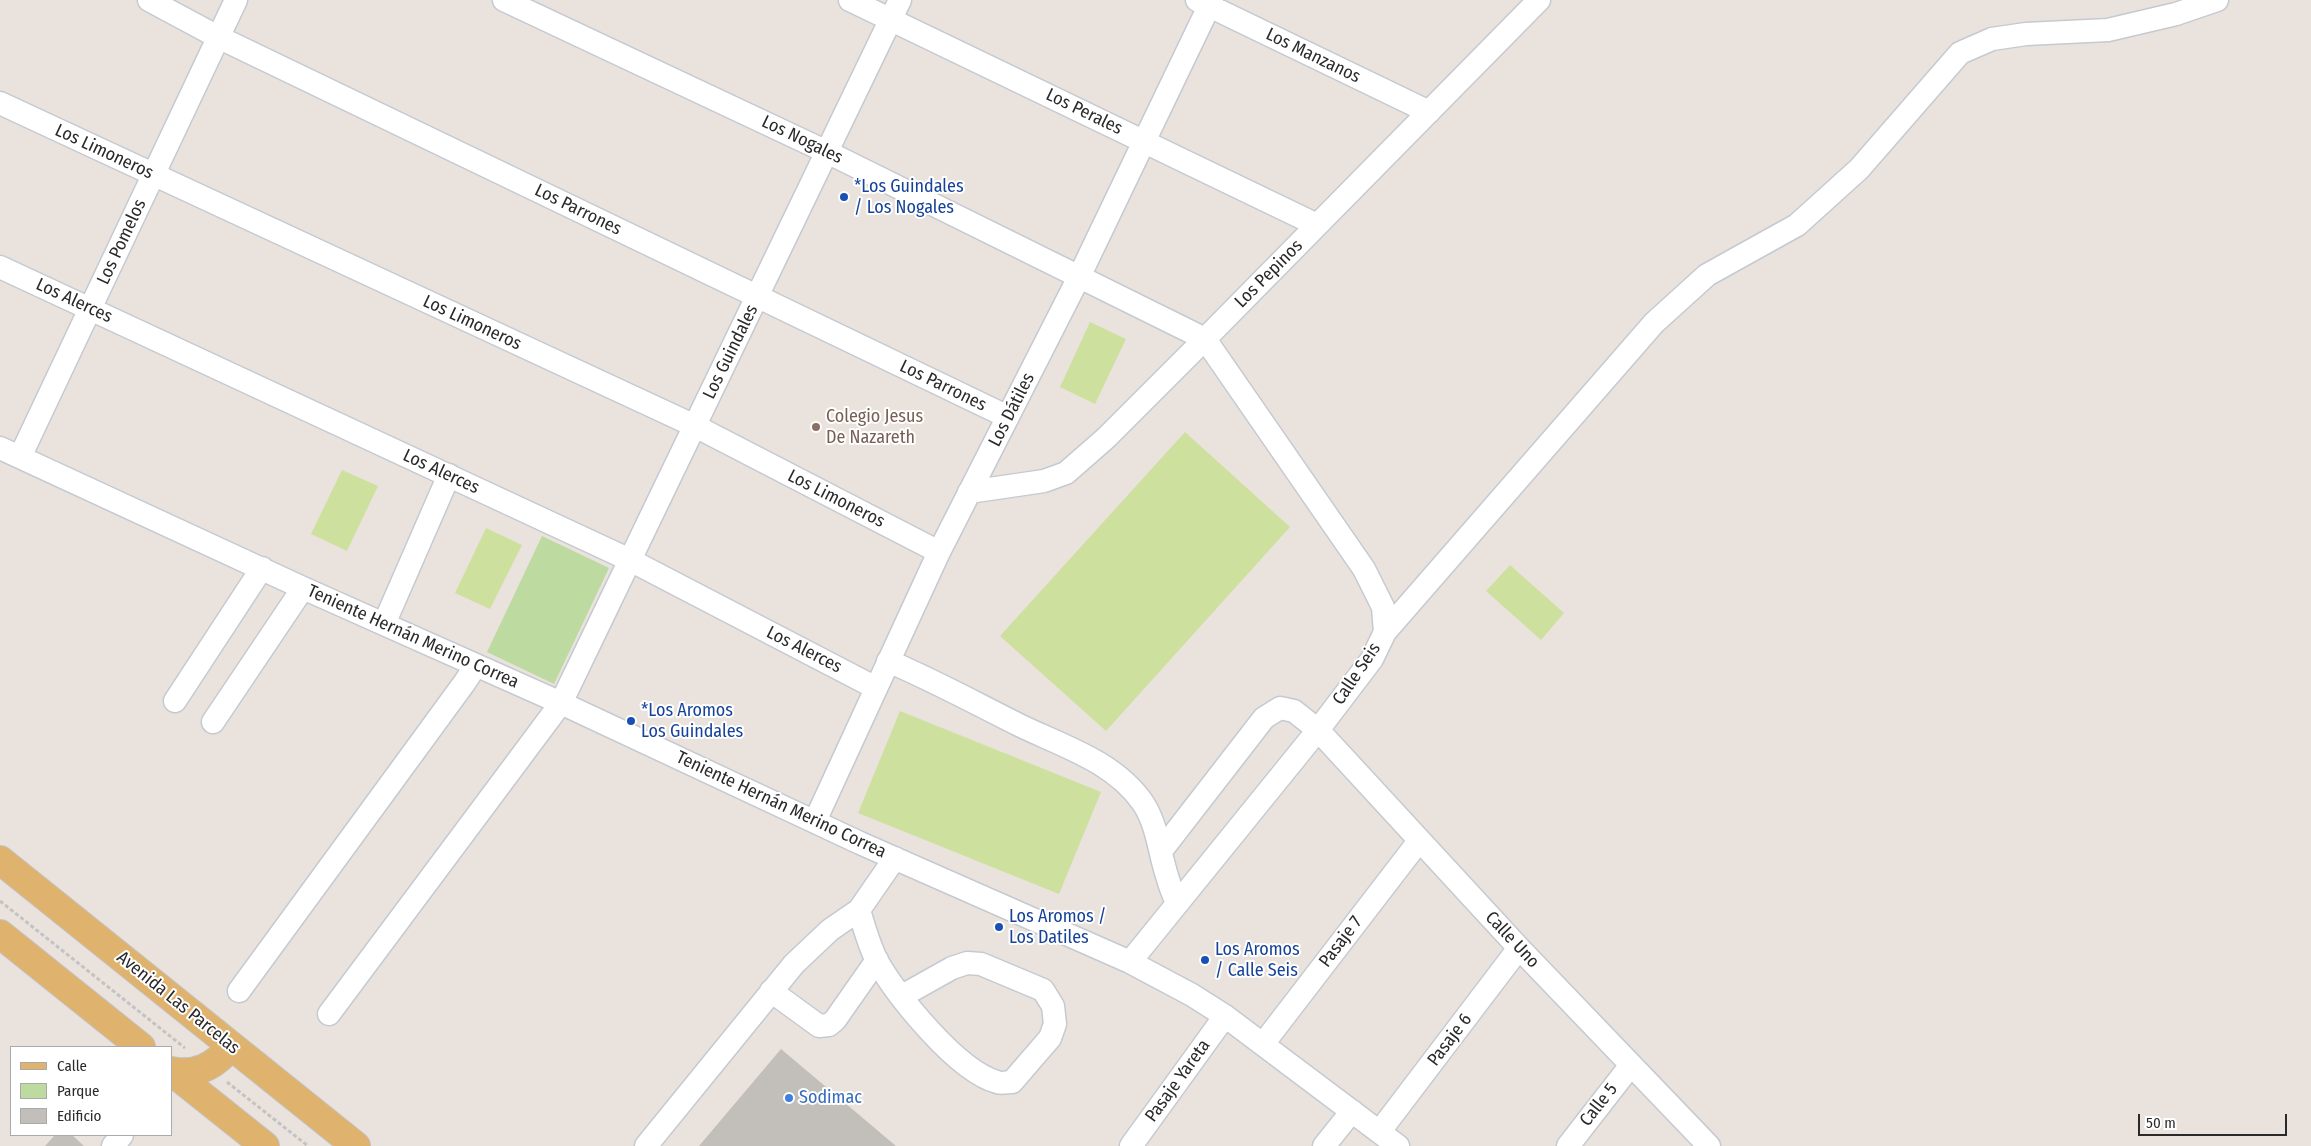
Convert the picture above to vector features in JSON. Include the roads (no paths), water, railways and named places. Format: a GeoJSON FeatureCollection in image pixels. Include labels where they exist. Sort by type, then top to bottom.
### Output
{"type":"FeatureCollection","features":[{"type":"Feature","properties":{"kind":"main road","name":"Avenida Las Parcelas"},"geometry":{"type":"LineString","coordinates":[[0,860],[356,1146]]}},
{"type":"Feature","properties":{"kind":"main road"},"geometry":{"type":"LineString","coordinates":[[0,934],[140,1046]]}},
{"type":"Feature","properties":{"kind":"main road"},"geometry":{"type":"LineString","coordinates":[[172,1071],[189,1073],[209,1067],[232,1046]]}},
{"type":"Feature","properties":{"kind":"main road"},"geometry":{"type":"LineString","coordinates":[[172,1072],[264,1146]]}},
{"type":"Feature","properties":{"kind":"street","name":"Los Parrones"},"geometry":{"type":"LineString","coordinates":[[149,0],[218,37],[1008,417]]}},
{"type":"Feature","properties":{"kind":"street","name":"Los Pomelos"},"geometry":{"type":"LineString","coordinates":[[10,453],[90,308],[236,0]]}},
{"type":"Feature","properties":{"kind":"street","name":"Los Nogales"},"geometry":{"type":"LineString","coordinates":[[504,0],[827,152],[1205,339]]}},
{"type":"Feature","properties":{"kind":"street","name":"Los Perales"},"geometry":{"type":"LineString","coordinates":[[850,0],[895,10],[1144,142],[1318,225]]}},
{"type":"Feature","properties":{"kind":"street","name":"Los Pepinos"},"geometry":{"type":"LineString","coordinates":[[969,492],[1044,482],[1066,473],[1106,438],[1205,339],[1537,0]]}},
{"type":"Feature","properties":{"kind":"street"},"geometry":{"type":"LineString","coordinates":[[1385,632],[1654,324],[1707,275],[1797,226],[1859,169],[1960,53],[1992,39],[2026,34],[2108,30],[2176,14],[2217,0]]}},
{"type":"Feature","properties":{"kind":"street","name":"Los Manzanos"},"geometry":{"type":"LineString","coordinates":[[1206,2],[1429,112]]}},
{"type":"Feature","properties":{"kind":"street","name":"Los Dátiles"},"geometry":{"type":"LineString","coordinates":[[815,820],[939,552],[1080,277],[1144,142],[1206,2]]}},
{"type":"Feature","properties":{"kind":"street","name":"Los Guindales"},"geometry":{"type":"LineString","coordinates":[[329,1014],[561,703],[895,10]]}},
{"type":"Feature","properties":{"kind":"street","name":"Los Limoneros"},"geometry":{"type":"LineString","coordinates":[[0,103],[695,426],[939,552]]}},
{"type":"Feature","properties":{"kind":"street","name":"Los Alerces"},"geometry":{"type":"LineString","coordinates":[[0,267],[630,560],[876,688]]}},
{"type":"Feature","properties":{"kind":"street","name":"Calle Seis"},"geometry":{"type":"LineString","coordinates":[[1130,962],[1318,730],[1372,659],[1385,632],[1383,607],[1364,569],[1205,339]]}},
{"type":"Feature","properties":{"kind":"street","name":"Teniente Hernán Merino Correa"},"geometry":{"type":"LineString","coordinates":[[10,453],[303,588],[476,664],[895,858],[1130,962],[1192,995],[1225,1016],[1398,1146]]}},
{"type":"Feature","properties":{"kind":"street"},"geometry":{"type":"LineString","coordinates":[[384,624],[449,476]]}},
{"type":"Feature","properties":{"kind":"street"},"geometry":{"type":"LineString","coordinates":[[175,701],[262,568]]}},
{"type":"Feature","properties":{"kind":"street"},"geometry":{"type":"LineString","coordinates":[[213,722],[303,588]]}},
{"type":"Feature","properties":{"kind":"street"},"geometry":{"type":"LineString","coordinates":[[888,661],[928,677],[1107,767],[1121,778],[1143,804],[1157,832],[1168,878],[1178,904]]}},
{"type":"Feature","properties":{"kind":"street"},"geometry":{"type":"LineString","coordinates":[[239,990],[465,682],[476,664]]}},
{"type":"Feature","properties":{"kind":"street","name":"Calle Uno"},"geometry":{"type":"LineString","coordinates":[[1161,851],[1264,718],[1280,708],[1294,711],[1318,730],[1519,948],[1709,1146]]}},
{"type":"Feature","properties":{"kind":"street","name":"Pasaje 7"},"geometry":{"type":"LineString","coordinates":[[1263,1044],[1419,841]]}},
{"type":"Feature","properties":{"kind":"street"},"geometry":{"type":"LineString","coordinates":[[646,1146],[794,964],[830,930],[859,910],[895,858]]}},
{"type":"Feature","properties":{"kind":"street"},"geometry":{"type":"LineString","coordinates":[[859,910],[877,960],[902,996],[938,1041],[972,1070],[998,1083],[1012,1082],[1050,1038],[1055,1024],[1053,1006],[1043,990],[981,964],[967,962],[952,968],[902,996]]}},
{"type":"Feature","properties":{"kind":"street","name":"Pasaje 6"},"geometry":{"type":"LineString","coordinates":[[1380,1131],[1519,948]]}},
{"type":"Feature","properties":{"kind":"street"},"geometry":{"type":"LineString","coordinates":[[771,992],[819,1026],[829,1025],[836,1020],[877,960]]}},
{"type":"Feature","properties":{"kind":"street","name":"Pasaje Yareta"},"geometry":{"type":"LineString","coordinates":[[1131,1146],[1225,1016]]}},
{"type":"Feature","properties":{"kind":"street","name":"Calle 5"},"geometry":{"type":"LineString","coordinates":[[1568,1146],[1631,1064]]}},
{"type":"Feature","properties":{"kind":"street"},"geometry":{"type":"LineString","coordinates":[[1324,1146],[1352,1111]]}},
{"type":"Feature","properties":{"kind":"street"},"geometry":{"type":"LineString","coordinates":[[113,1146],[121,1136]]}},
{"type":"Feature","properties":{"kind":"place","name":"*Los Guindales / Los Nogales"},"geometry":{"type":"Point","coordinates":[844,197]}},
{"type":"Feature","properties":{"kind":"place","name":"Colegio Jesus De Nazareth"},"geometry":{"type":"Point","coordinates":[816,427]}},
{"type":"Feature","properties":{"kind":"place","name":"*Los Aromos Los Guindales"},"geometry":{"type":"Point","coordinates":[631,721]}},
{"type":"Feature","properties":{"kind":"place","name":"Los Aromos / Los Datiles"},"geometry":{"type":"Point","coordinates":[999,927]}},
{"type":"Feature","properties":{"kind":"place","name":"Los Aromos / Calle Seis"},"geometry":{"type":"Point","coordinates":[1205,960]}},
{"type":"Feature","properties":{"kind":"place","name":"Sodimac"},"geometry":{"type":"Point","coordinates":[789,1098]}}]}
